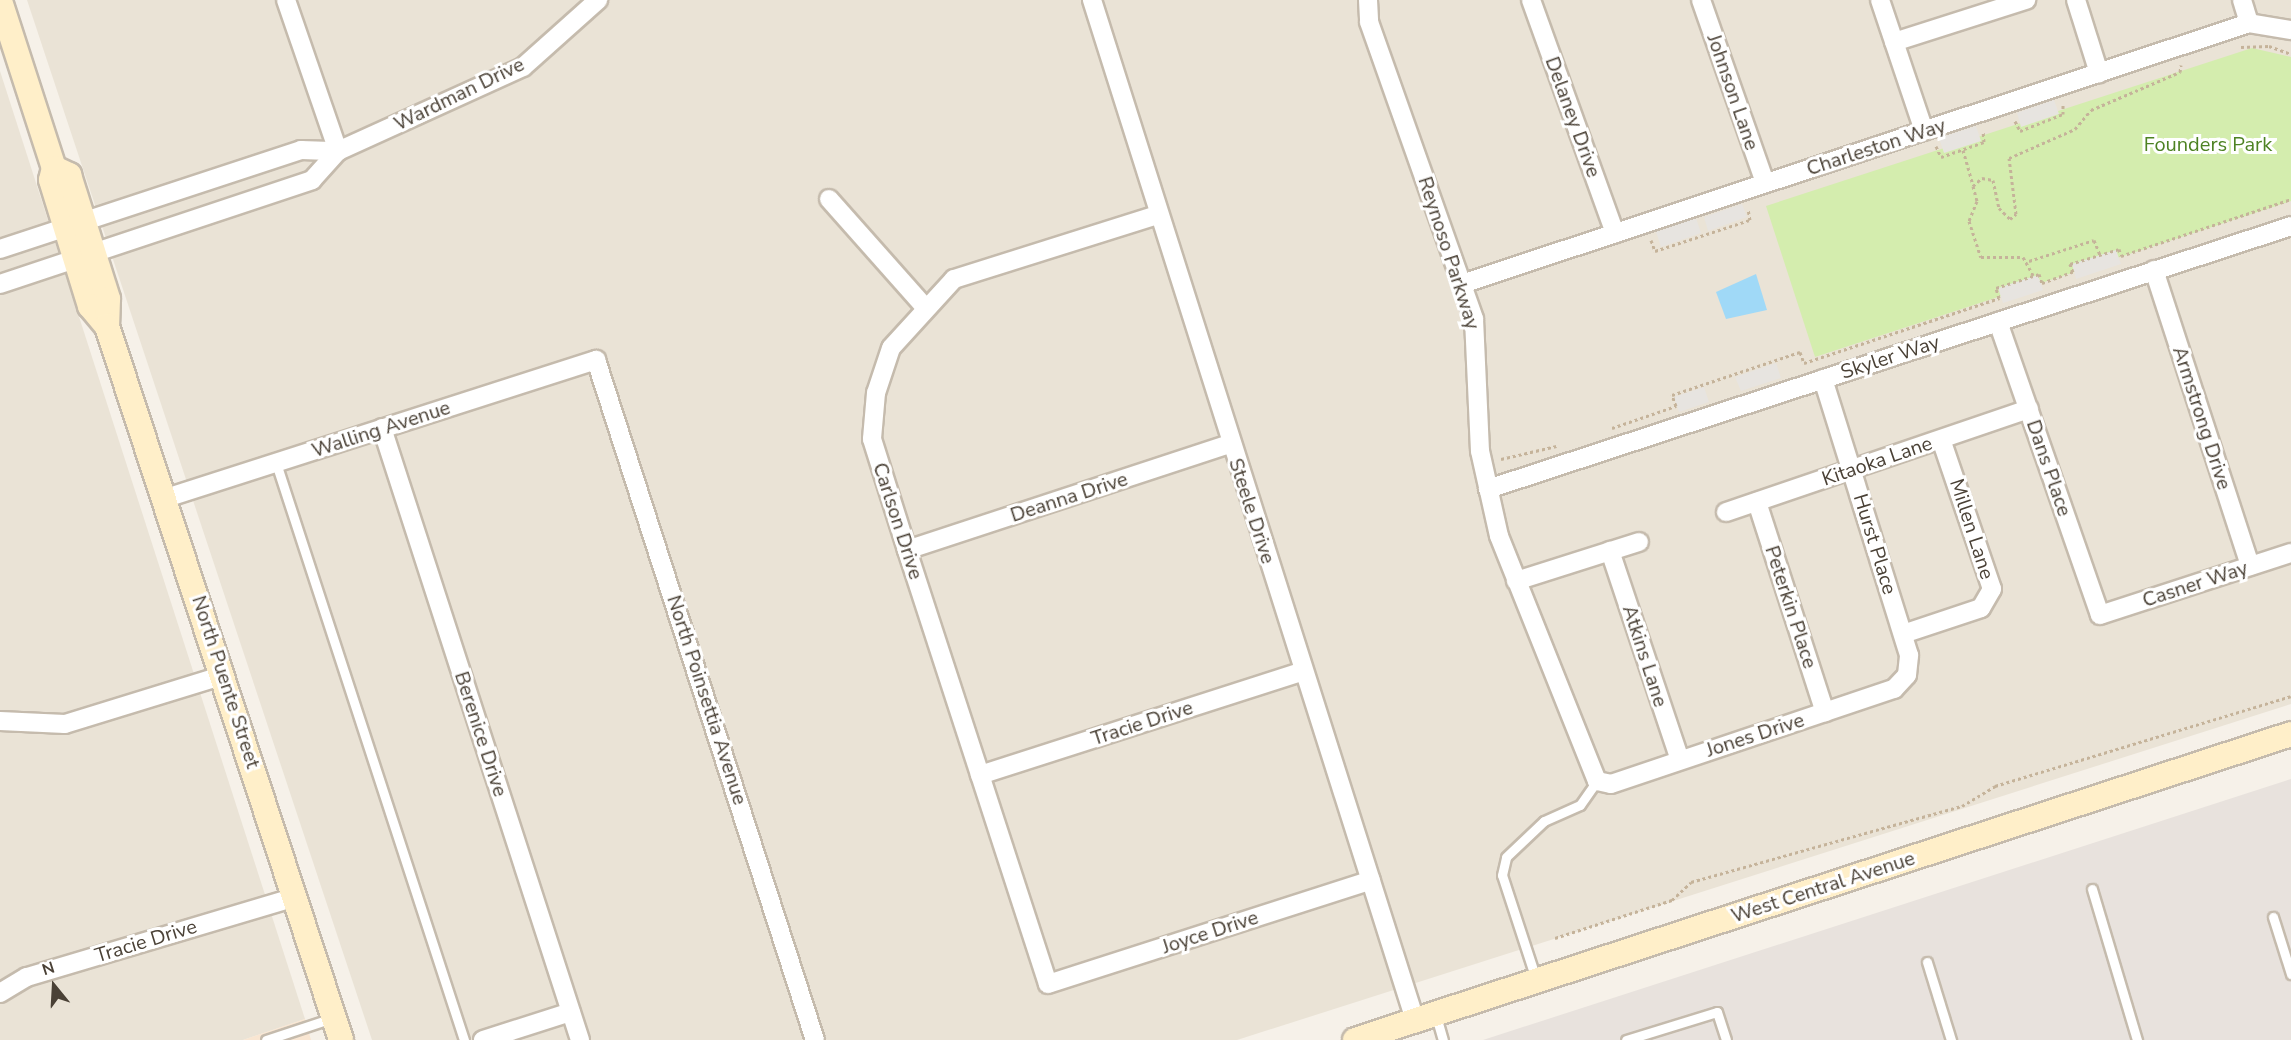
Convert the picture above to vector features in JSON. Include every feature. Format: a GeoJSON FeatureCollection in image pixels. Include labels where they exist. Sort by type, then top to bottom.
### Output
{"type":"FeatureCollection","features":[{"type":"Feature","properties":{"kind":"street"},"geometry":{"type":"LineString","coordinates":[[286,0],[338,151]]}},
{"type":"Feature","properties":{"kind":"street","name":"Wardman Drive"},"geometry":{"type":"LineString","coordinates":[[0,284],[312,180],[338,151],[523,66],[598,0]]}},
{"type":"Feature","properties":{"kind":"street","name":"Steele Drive"},"geometry":{"type":"LineString","coordinates":[[1092,0],[1157,215],[1371,880],[1425,1017]]}},
{"type":"Feature","properties":{"kind":"street","name":"Reynoso Parkway"},"geometry":{"type":"LineString","coordinates":[[1368,0],[1369,22],[1462,284],[1477,340],[1480,452],[1488,489],[1516,581],[1597,781]]}},
{"type":"Feature","properties":{"kind":"street","name":"Delaney Drive"},"geometry":{"type":"LineString","coordinates":[[1531,0],[1615,233]]}},
{"type":"Feature","properties":{"kind":"street","name":"Johnson Lane"},"geometry":{"type":"LineString","coordinates":[[1701,0],[1765,183]]}},
{"type":"Feature","properties":{"kind":"street"},"geometry":{"type":"LineString","coordinates":[[1880,0],[1925,140]]}},
{"type":"Feature","properties":{"kind":"street"},"geometry":{"type":"LineString","coordinates":[[1894,42],[1980,7],[2026,0]]}},
{"type":"Feature","properties":{"kind":"street"},"geometry":{"type":"LineString","coordinates":[[2076,0],[2099,73]]}},
{"type":"Feature","properties":{"kind":"street"},"geometry":{"type":"LineString","coordinates":[[2242,0],[2249,23]]}},
{"type":"Feature","properties":{"kind":"street","name":"North Puente Street"},"geometry":{"type":"LineString","coordinates":[[0,2],[54,168],[51,180],[74,224],[85,255],[90,306],[107,326],[166,498],[341,1040]]}},
{"type":"Feature","properties":{"kind":"street","name":"Charleston Way"},"geometry":{"type":"LineString","coordinates":[[1462,284],[1765,183],[1925,140],[2099,73],[2249,23],[2291,30]]}},
{"type":"Feature","properties":{"kind":"street","name":"Wardman Drive"},"geometry":{"type":"LineString","coordinates":[[0,249],[301,150],[338,151]]}},
{"type":"Feature","properties":{"kind":"street"},"geometry":{"type":"LineString","coordinates":[[830,199],[925,307]]}},
{"type":"Feature","properties":{"kind":"street","name":"Carlson Drive"},"geometry":{"type":"LineString","coordinates":[[1048,984],[872,439],[876,393],[891,348],[925,307],[954,279],[1157,215]]}},
{"type":"Feature","properties":{"kind":"street","name":"Skyler Way"},"geometry":{"type":"LineString","coordinates":[[1488,489],[2291,226]]}},
{"type":"Feature","properties":{"kind":"street","name":"Armstrong Drive"},"geometry":{"type":"LineString","coordinates":[[2154,270],[2250,566]]}},
{"type":"Feature","properties":{"kind":"street","name":"Dans Place"},"geometry":{"type":"LineString","coordinates":[[1998,322],[2100,615]]}},
{"type":"Feature","properties":{"kind":"street","name":"Walling Avenue"},"geometry":{"type":"LineString","coordinates":[[166,498],[596,360]]}},
{"type":"Feature","properties":{"kind":"street","name":"North Poinsettia Avenue"},"geometry":{"type":"LineString","coordinates":[[596,360],[816,1040]]}},
{"type":"Feature","properties":{"kind":"street","name":"Hurst Place"},"geometry":{"type":"LineString","coordinates":[[1823,379],[1903,634],[1907,675]]}},
{"type":"Feature","properties":{"kind":"street","name":"Kitaoka Lane"},"geometry":{"type":"LineString","coordinates":[[1726,512],[2029,409]]}},
{"type":"Feature","properties":{"kind":"street","name":"Berenice Drive"},"geometry":{"type":"LineString","coordinates":[[382,428],[580,1040]]}},
{"type":"Feature","properties":{"kind":"street","name":"Millen Lane"},"geometry":{"type":"LineString","coordinates":[[1903,634],[1982,608],[1992,589],[1941,439]]}},
{"type":"Feature","properties":{"kind":"street","name":"Deanna Drive"},"geometry":{"type":"LineString","coordinates":[[907,550],[1230,444]]}},
{"type":"Feature","properties":{"kind":"street","name":"Peterkin Place"},"geometry":{"type":"LineString","coordinates":[[1757,502],[1825,712]]}},
{"type":"Feature","properties":{"kind":"street"},"geometry":{"type":"LineString","coordinates":[[1516,581],[1639,542]]}},
{"type":"Feature","properties":{"kind":"street","name":"Atkins Lane"},"geometry":{"type":"LineString","coordinates":[[1610,551],[1680,760]]}},
{"type":"Feature","properties":{"kind":"street","name":"Casner Way"},"geometry":{"type":"LineString","coordinates":[[2100,615],[2291,553]]}},
{"type":"Feature","properties":{"kind":"street","name":"Tracie Drive"},"geometry":{"type":"LineString","coordinates":[[980,775],[1303,670]]}},
{"type":"Feature","properties":{"kind":"street"},"geometry":{"type":"LineString","coordinates":[[0,721],[65,724],[224,675]]}},
{"type":"Feature","properties":{"kind":"street","name":"Jones Drive"},"geometry":{"type":"LineString","coordinates":[[1597,781],[1611,784],[1894,689],[1907,675]]}},
{"type":"Feature","properties":{"kind":"street","name":"West Central Avenue"},"geometry":{"type":"LineString","coordinates":[[1355,1040],[2291,734]]}},
{"type":"Feature","properties":{"kind":"street","name":"Joyce Drive"},"geometry":{"type":"LineString","coordinates":[[1048,984],[1371,880]]}},
{"type":"Feature","properties":{"kind":"street","name":"Tracie Drive"},"geometry":{"type":"LineString","coordinates":[[0,993],[27,977],[295,897]]}},
{"type":"Feature","properties":{"kind":"street"},"geometry":{"type":"LineString","coordinates":[[483,1040],[571,1012]]}},
{"type":"Feature","properties":{"kind":"lane"},"geometry":{"type":"LineString","coordinates":[[276,463],[464,1040]]}},
{"type":"Feature","properties":{"kind":"lane"},"geometry":{"type":"LineString","coordinates":[[1537,980],[1502,875],[1506,857],[1544,821],[1580,805],[1597,781]]}},
{"type":"Feature","properties":{"kind":"lane"},"geometry":{"type":"LineString","coordinates":[[2092,890],[2137,1040]]}},
{"type":"Feature","properties":{"kind":"lane"},"geometry":{"type":"LineString","coordinates":[[2273,917],[2291,974]]}},
{"type":"Feature","properties":{"kind":"lane"},"geometry":{"type":"LineString","coordinates":[[1927,962],[1951,1040]]}},
{"type":"Feature","properties":{"kind":"lane"},"geometry":{"type":"LineString","coordinates":[[1626,1040],[1717,1012],[1726,1040]]}},
{"type":"Feature","properties":{"kind":"lane"},"geometry":{"type":"LineString","coordinates":[[266,1040],[334,1017]]}},
{"type":"Feature","properties":{"kind":"lane"},"geometry":{"type":"LineString","coordinates":[[1425,1017],[1443,1040]]}},
{"type":"Feature","properties":{"kind":"path"},"geometry":{"type":"LineString","coordinates":[[2232,49],[2269,46],[2291,54]]}},
{"type":"Feature","properties":{"kind":"path"},"geometry":{"type":"LineString","coordinates":[[2159,72],[2191,62]]}},
{"type":"Feature","properties":{"kind":"path"},"geometry":{"type":"LineString","coordinates":[[1973,186],[1982,178],[1993,180],[2002,213],[2014,218],[2009,158],[2075,129],[2091,110],[2180,72],[2181,65]]}},
{"type":"Feature","properties":{"kind":"path"},"geometry":{"type":"LineString","coordinates":[[2007,123],[2016,120],[2020,131],[2063,114],[2060,106],[2071,102]]}},
{"type":"Feature","properties":{"kind":"path"},"geometry":{"type":"LineString","coordinates":[[1925,140],[1937,146],[1941,157],[1984,142],[1981,132],[1989,129]]}},
{"type":"Feature","properties":{"kind":"path"},"geometry":{"type":"LineString","coordinates":[[1963,150],[1977,201],[1969,221],[1981,257],[2011,253],[2028,261],[2094,240],[2100,255]]}},
{"type":"Feature","properties":{"kind":"path"},"geometry":{"type":"LineString","coordinates":[[1599,432],[1676,406],[1672,395],[1800,352],[1804,363],[1999,298],[1996,288],[2039,274],[2042,283],[2073,272],[2070,264],[2118,249],[2121,256],[2291,199]]}},
{"type":"Feature","properties":{"kind":"path"},"geometry":{"type":"LineString","coordinates":[[1640,244],[1651,240],[1654,251],[1750,220],[1748,209],[1759,206]]}},
{"type":"Feature","properties":{"kind":"path"},"geometry":{"type":"LineString","coordinates":[[2028,261],[2033,276]]}},
{"type":"Feature","properties":{"kind":"path"},"geometry":{"type":"LineString","coordinates":[[1497,446],[1504,462],[1567,442]]}},
{"type":"Feature","properties":{"kind":"path"},"geometry":{"type":"LineString","coordinates":[[1555,938],[1672,900],[1691,882],[1962,806],[1995,786],[2291,696]]}},
{"type":"Feature","properties":{"kind":"shaded area"},"geometry":{"type":"Polygon","coordinates":[[[27,0],[2291,0],[2291,704],[1237,1040],[372,1040],[27,0]]]}},
{"type":"Feature","properties":{"kind":"shaded area"},"geometry":{"type":"Polygon","coordinates":[[[0,71],[305,1019],[243,1040],[0,1040],[0,71]]]}},
{"type":"Feature","properties":{"kind":"shaded area"},"geometry":{"type":"Polygon","coordinates":[[[2054,100],[2059,114],[2021,127],[2017,113],[2054,100]]]}},
{"type":"Feature","properties":{"kind":"shaded area"},"geometry":{"type":"Polygon","coordinates":[[[1976,126],[1981,141],[1944,153],[1939,138],[1976,126]]]}},
{"type":"Feature","properties":{"kind":"shaded area"},"geometry":{"type":"Polygon","coordinates":[[[1742,204],[1747,217],[1708,231],[1704,217],[1742,204]]]}},
{"type":"Feature","properties":{"kind":"shaded area"},"geometry":{"type":"Polygon","coordinates":[[[1696,218],[1701,233],[1661,247],[1656,232],[1696,218]]]}},
{"type":"Feature","properties":{"kind":"shaded area"},"geometry":{"type":"Polygon","coordinates":[[[2116,250],[2121,264],[2076,279],[2072,264],[2116,250]]]}},
{"type":"Feature","properties":{"kind":"shaded area"},"geometry":{"type":"Polygon","coordinates":[[[2038,275],[2043,290],[2003,303],[1998,288],[2038,275]]]}},
{"type":"Feature","properties":{"kind":"shaded area"},"geometry":{"type":"Polygon","coordinates":[[[1776,363],[1781,378],[1741,391],[1735,377],[1776,363]]]}},
{"type":"Feature","properties":{"kind":"shaded area"},"geometry":{"type":"Polygon","coordinates":[[[1704,387],[1709,402],[1679,412],[1674,397],[1704,387]]]}},
{"type":"Feature","properties":{"kind":"shaded area"},"geometry":{"type":"Polygon","coordinates":[[[2291,779],[2291,1040],[1483,1040],[2291,779]]]}},
{"type":"Feature","properties":{"kind":"shaded area"},"geometry":{"type":"Polygon","coordinates":[[[305,1019],[311,1040],[243,1040],[305,1019]]]}},
{"type":"Feature","properties":{"kind":"green space","name":"Founders Park"},"geometry":{"type":"Polygon","coordinates":[[[2252,48],[2291,57],[2291,201],[1815,357],[1766,206],[2252,48]]]}},
{"type":"Feature","properties":{"kind":"water"},"geometry":{"type":"Polygon","coordinates":[[[1756,274],[1767,310],[1726,319],[1716,292],[1756,274]]]}}]}
